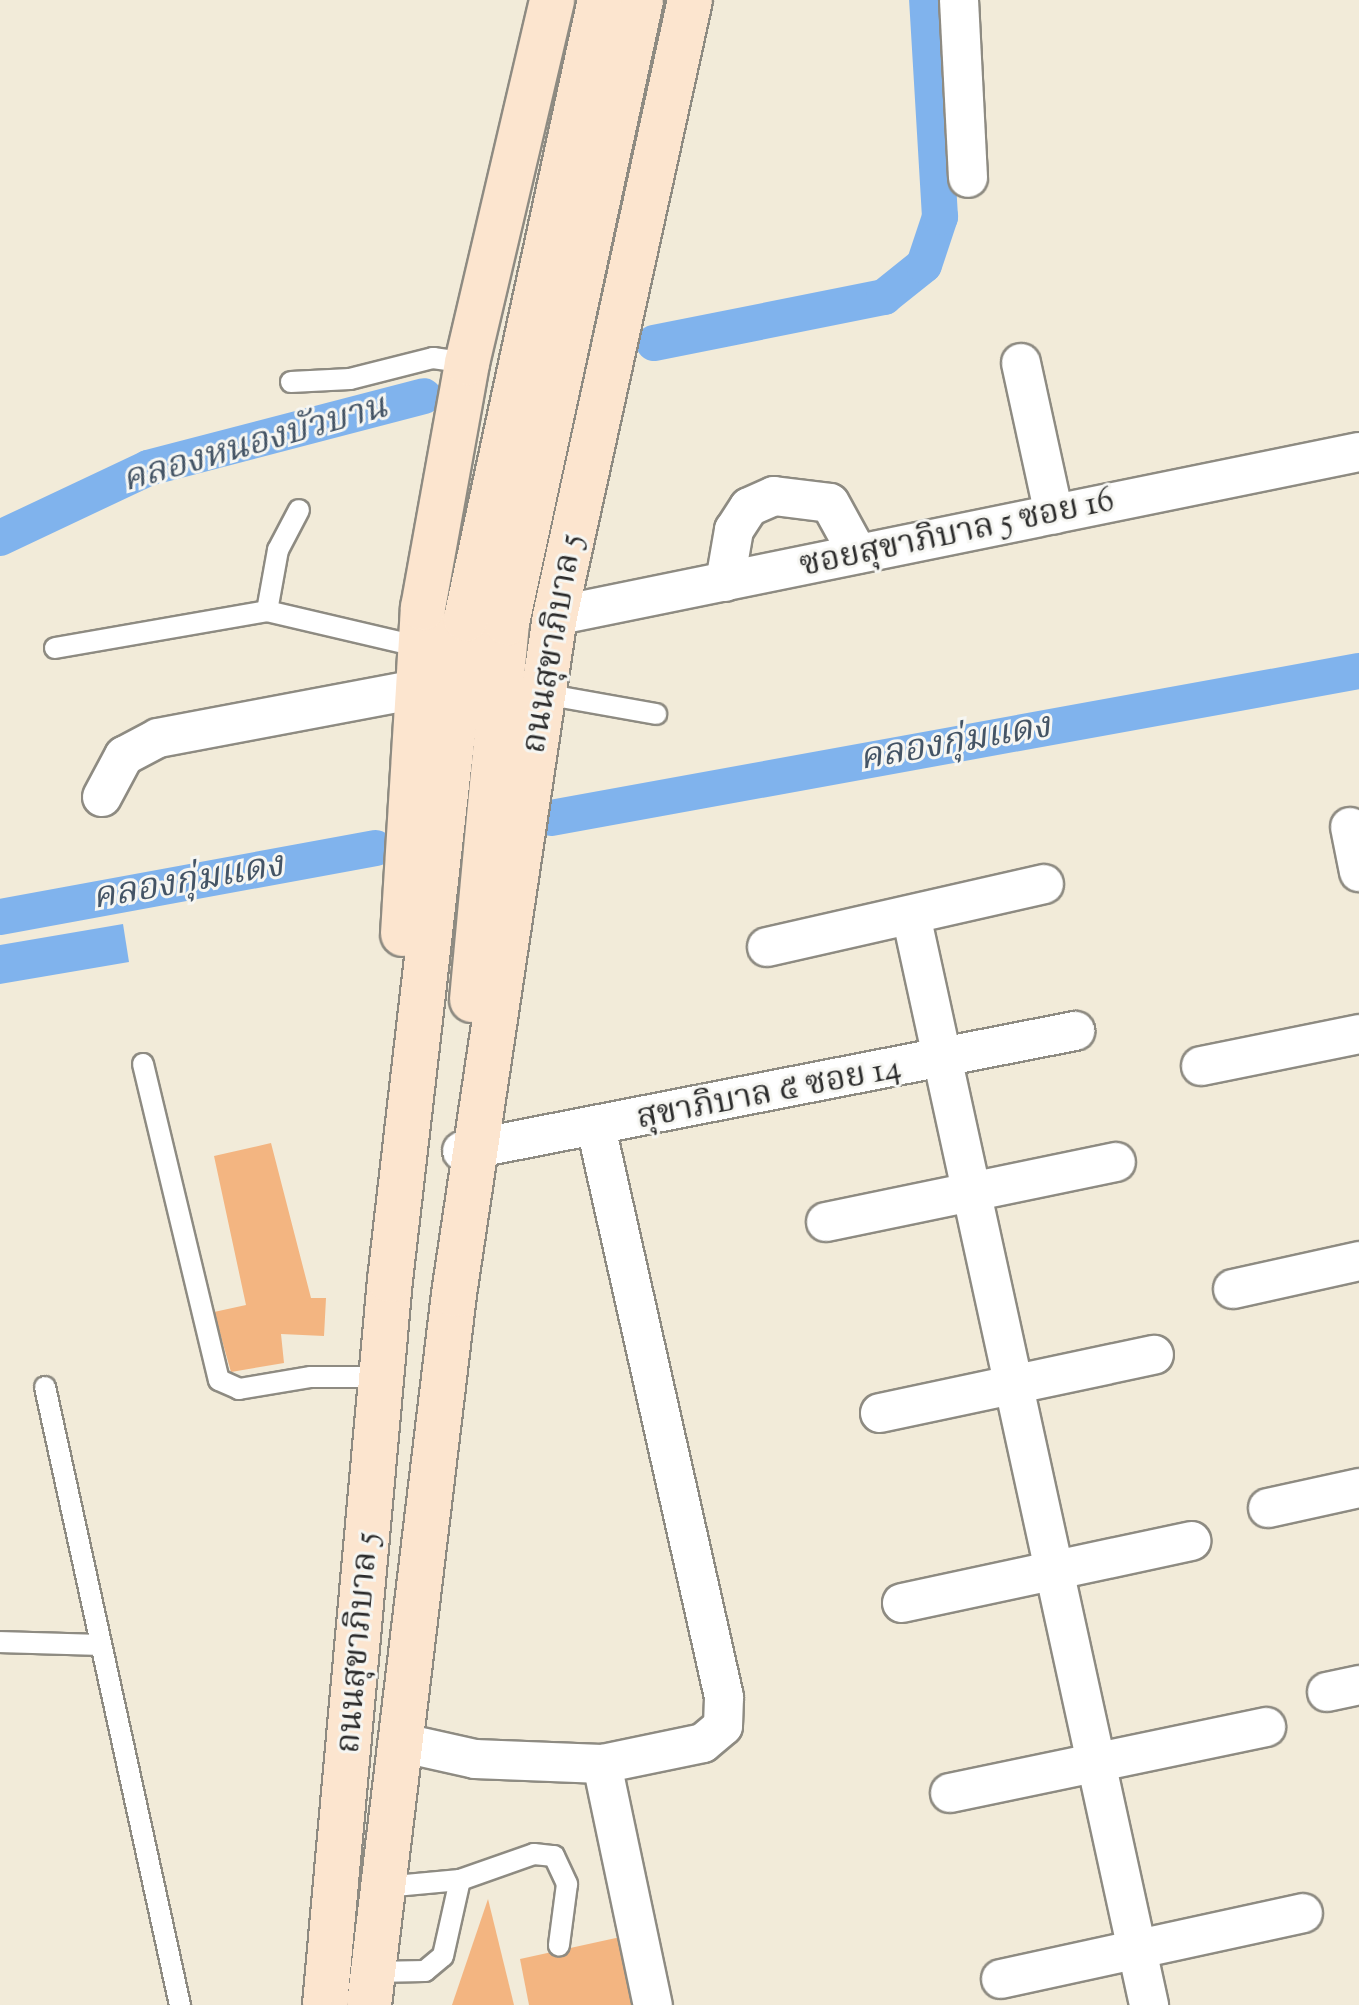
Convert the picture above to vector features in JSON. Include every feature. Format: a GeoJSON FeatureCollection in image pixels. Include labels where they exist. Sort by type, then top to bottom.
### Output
{"type":"FeatureCollection","features":[{"type":"Feature","properties":{"kind":"main road","name":"ถนนสุขาภิบาล 5"},"geometry":{"type":"LineString","coordinates":[[390,1280],[421,647],[467,363],[552,0]]}},
{"type":"Feature","properties":{"kind":"main road","name":"ถนนสุขาภิบาล 5"},"geometry":{"type":"LineString","coordinates":[[469,1150],[462,833],[466,619],[600,0]]}},
{"type":"Feature","properties":{"kind":"main road","name":"ถนนสุขาภิบาล 5"},"geometry":{"type":"LineString","coordinates":[[325,2005],[390,1280],[462,833],[641,0]]}},
{"type":"Feature","properties":{"kind":"main road","name":"ถนนสุขาภิบาล 5"},"geometry":{"type":"LineString","coordinates":[[371,1988],[469,1150],[555,616],[690,0]]}},
{"type":"Feature","properties":{"kind":"street"},"geometry":{"type":"LineString","coordinates":[[959,0],[968,178]]}},
{"type":"Feature","properties":{"kind":"street"},"geometry":{"type":"LineString","coordinates":[[1021,363],[1054,514]]}},
{"type":"Feature","properties":{"kind":"street","name":"ซอยสุขาภิบาล 5 ซอย 16"},"geometry":{"type":"LineString","coordinates":[[555,616],[1359,452]]}},
{"type":"Feature","properties":{"kind":"street"},"geometry":{"type":"LineString","coordinates":[[725,582],[734,530],[749,507],[774,496],[830,503],[858,554]]}},
{"type":"Feature","properties":{"kind":"street"},"geometry":{"type":"LineString","coordinates":[[102,797],[124,756],[158,738],[417,689]]}},
{"type":"Feature","properties":{"kind":"street"},"geometry":{"type":"LineString","coordinates":[[1350,827],[1359,872]]}},
{"type":"Feature","properties":{"kind":"street"},"geometry":{"type":"LineString","coordinates":[[767,947],[1044,884]]}},
{"type":"Feature","properties":{"kind":"street"},"geometry":{"type":"LineString","coordinates":[[911,915],[1149,2005]]}},
{"type":"Feature","properties":{"kind":"street","name":"สุขาภิบาล ๕ ซอย 14"},"geometry":{"type":"LineString","coordinates":[[469,1150],[943,1061],[1075,1031]]}},
{"type":"Feature","properties":{"kind":"street"},"geometry":{"type":"LineString","coordinates":[[1201,1066],[1359,1034]]}},
{"type":"Feature","properties":{"kind":"street"},"geometry":{"type":"LineString","coordinates":[[399,1742],[475,1759],[602,1764],[703,1743],[723,1726],[724,1697],[596,1127]]}},
{"type":"Feature","properties":{"kind":"street"},"geometry":{"type":"LineString","coordinates":[[826,1222],[1116,1162]]}},
{"type":"Feature","properties":{"kind":"street"},"geometry":{"type":"LineString","coordinates":[[1233,1289],[1359,1261]]}},
{"type":"Feature","properties":{"kind":"street"},"geometry":{"type":"LineString","coordinates":[[880,1413],[1015,1387],[1154,1355]]}},
{"type":"Feature","properties":{"kind":"street"},"geometry":{"type":"LineString","coordinates":[[1268,1508],[1359,1488]]}},
{"type":"Feature","properties":{"kind":"street"},"geometry":{"type":"LineString","coordinates":[[902,1603],[1054,1573],[1191,1541]]}},
{"type":"Feature","properties":{"kind":"street"},"geometry":{"type":"LineString","coordinates":[[950,1793],[1098,1766],[1266,1727]]}},
{"type":"Feature","properties":{"kind":"street"},"geometry":{"type":"LineString","coordinates":[[602,1764],[653,2005]]}},
{"type":"Feature","properties":{"kind":"street"},"geometry":{"type":"LineString","coordinates":[[1001,1979],[1303,1913]]}},
{"type":"Feature","properties":{"kind":"lane"},"geometry":{"type":"LineString","coordinates":[[291,382],[350,379],[433,358],[467,363]]}},
{"type":"Feature","properties":{"kind":"lane"},"geometry":{"type":"LineString","coordinates":[[267,611],[278,550],[299,510]]}},
{"type":"Feature","properties":{"kind":"lane"},"geometry":{"type":"LineString","coordinates":[[55,648],[267,611],[421,647]]}},
{"type":"Feature","properties":{"kind":"lane"},"geometry":{"type":"LineString","coordinates":[[544,694],[656,714]]}},
{"type":"Feature","properties":{"kind":"lane"},"geometry":{"type":"LineString","coordinates":[[143,1064],[219,1380],[239,1389],[311,1377],[380,1377]]}},
{"type":"Feature","properties":{"kind":"lane"},"geometry":{"type":"LineString","coordinates":[[45,1387],[180,2005]]}},
{"type":"Feature","properties":{"kind":"lane"},"geometry":{"type":"LineString","coordinates":[[0,1642],[100,1645]]}},
{"type":"Feature","properties":{"kind":"lane"},"geometry":{"type":"LineString","coordinates":[[384,1887],[460,1880],[534,1854],[554,1856],[567,1884],[559,1945]]}},
{"type":"Feature","properties":{"kind":"lane"},"geometry":{"type":"LineString","coordinates":[[371,1988],[425,1971],[443,1956],[460,1880]]}},
{"type":"Feature","properties":{"kind":"water"},"geometry":{"type":"Polygon","coordinates":[[[123,924],[129,962],[0,984],[0,945],[123,924]]]}},
{"type":"Feature","properties":{"kind":"building"},"geometry":{"type":"Polygon","coordinates":[[[271,1143],[311,1298],[326,1298],[324,1336],[281,1334],[284,1363],[231,1372],[214,1312],[246,1305],[214,1156],[271,1143]]]}},
{"type":"Feature","properties":{"kind":"building"},"geometry":{"type":"Polygon","coordinates":[[[488,1899],[514,2005],[452,2005],[488,1899]]]}},
{"type":"Feature","properties":{"kind":"building"},"geometry":{"type":"Polygon","coordinates":[[[625,1936],[639,2005],[529,2005],[520,1959],[625,1936]]]}},
{"type":"Feature","properties":{"kind":"waterway","name":"คลองหนองบัวบาน"},"geometry":{"type":"LineString","coordinates":[[654,343],[884,297],[924,265],[940,217],[927,0]]}},
{"type":"Feature","properties":{"kind":"waterway","name":"คลองหนองบัวบาน"},"geometry":{"type":"LineString","coordinates":[[0,538],[148,468],[424,396]]}},
{"type":"Feature","properties":{"kind":"waterway","name":"คลองกุ่มแดง"},"geometry":{"type":"LineString","coordinates":[[551,818],[1359,671]]}},
{"type":"Feature","properties":{"kind":"waterway","name":"คลองกุ่มแดง"},"geometry":{"type":"LineString","coordinates":[[0,917],[376,848]]}}]}
